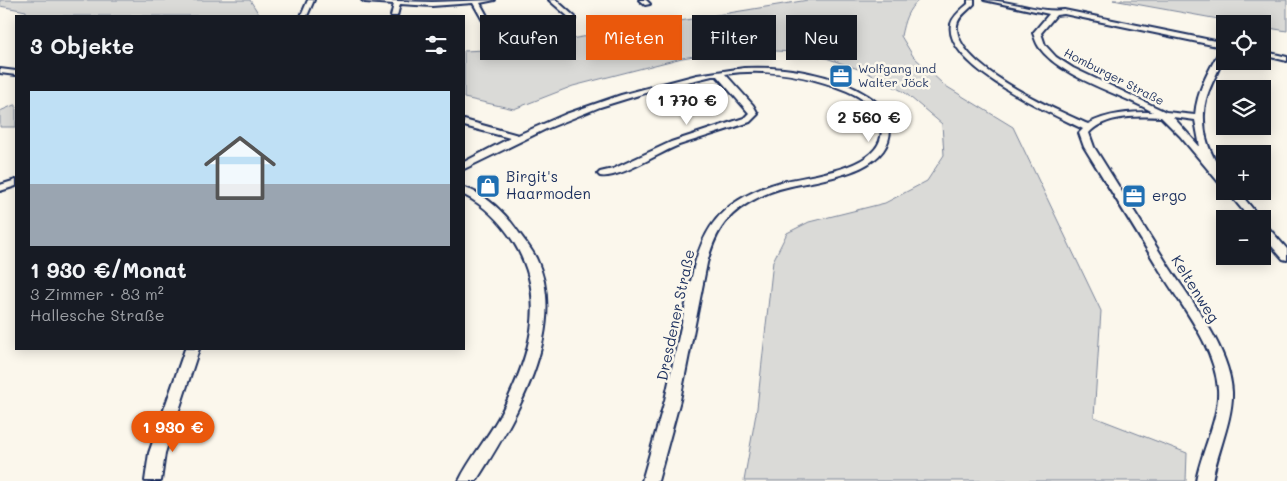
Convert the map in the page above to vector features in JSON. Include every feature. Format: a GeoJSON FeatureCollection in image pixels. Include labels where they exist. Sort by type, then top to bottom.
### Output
{"type":"FeatureCollection","features":[{"type":"Feature","properties":{"kind":"street"},"geometry":{"type":"LineString","coordinates":[[304,15],[311,0]]}},
{"type":"Feature","properties":{"kind":"street"},"geometry":{"type":"LineString","coordinates":[[365,0],[397,3],[492,0]]}},
{"type":"Feature","properties":{"kind":"street"},"geometry":{"type":"LineString","coordinates":[[552,0],[570,15]]}},
{"type":"Feature","properties":{"kind":"street"},"geometry":{"type":"LineString","coordinates":[[971,0],[971,4],[957,18],[954,28],[956,40],[964,54],[982,70],[1009,87],[1087,127],[1105,118],[1164,114],[1200,118]]}},
{"type":"Feature","properties":{"kind":"street"},"geometry":{"type":"LineString","coordinates":[[987,0],[1054,13],[1077,14],[1216,45]]}},
{"type":"Feature","properties":{"kind":"street"},"geometry":{"type":"LineString","coordinates":[[476,2],[483,15]]}},
{"type":"Feature","properties":{"kind":"street"},"geometry":{"type":"LineString","coordinates":[[394,15],[397,3]]}},
{"type":"Feature","properties":{"kind":"street","name":"Homburger Straße"},"geometry":{"type":"LineString","coordinates":[[1054,13],[1037,33],[1037,40],[1042,48],[1056,60],[1079,74],[1164,114]]}},
{"type":"Feature","properties":{"kind":"street"},"geometry":{"type":"LineString","coordinates":[[1271,56],[1287,59]]}},
{"type":"Feature","properties":{"kind":"street"},"geometry":{"type":"LineString","coordinates":[[1216,66],[1202,96],[1200,118],[1201,140],[1216,172]]}},
{"type":"Feature","properties":{"kind":"street","name":"Dresdener Straße"},"geometry":{"type":"LineString","coordinates":[[465,165],[554,120],[620,97],[719,73],[744,70],[771,70],[808,75],[840,85],[866,98],[879,111],[887,128],[886,137],[878,151],[859,165],[848,170],[794,182],[754,195],[717,223],[707,243],[701,263],[676,386],[662,444],[650,481]]}},
{"type":"Feature","properties":{"kind":"street"},"geometry":{"type":"LineString","coordinates":[[0,71],[15,73]]}},
{"type":"Feature","properties":{"kind":"street"},"geometry":{"type":"LineString","coordinates":[[604,174],[616,171],[674,144],[752,117],[754,114],[750,106],[719,73]]}},
{"type":"Feature","properties":{"kind":"street"},"geometry":{"type":"LineString","coordinates":[[1164,114],[1216,173]]}},
{"type":"Feature","properties":{"kind":"street"},"geometry":{"type":"LineString","coordinates":[[465,123],[516,138]]}},
{"type":"Feature","properties":{"kind":"street","name":"Keltenweg"},"geometry":{"type":"LineString","coordinates":[[1087,127],[1084,133],[1089,147],[1206,335],[1216,356],[1223,378],[1225,396],[1223,413],[1211,449],[1204,481]]}},
{"type":"Feature","properties":{"kind":"street"},"geometry":{"type":"LineString","coordinates":[[0,188],[15,183]]}},
{"type":"Feature","properties":{"kind":"street"},"geometry":{"type":"LineString","coordinates":[[465,192],[487,204],[525,246],[538,287],[540,317],[531,363],[513,407],[487,453],[467,481]]}},
{"type":"Feature","properties":{"kind":"street"},"geometry":{"type":"LineString","coordinates":[[1240,200],[1248,210]]}},
{"type":"Feature","properties":{"kind":"street"},"geometry":{"type":"LineString","coordinates":[[1271,237],[1287,256]]}},
{"type":"Feature","properties":{"kind":"street"},"geometry":{"type":"LineString","coordinates":[[153,481],[157,454],[192,350]]}},
{"type":"Feature","properties":{"kind":"shaded area"},"geometry":{"type":"Polygon","coordinates":[[[0,0],[250,0],[259,15],[26,15],[26,11],[0,6],[0,0]]]}},
{"type":"Feature","properties":{"kind":"shaded area"},"geometry":{"type":"Polygon","coordinates":[[[808,0],[919,0],[909,12],[901,36],[913,56],[944,85],[1013,127],[1101,311],[1094,417],[1187,453],[1186,481],[744,481],[757,408],[773,261],[787,233],[809,222],[885,203],[927,181],[944,155],[942,124],[904,92],[864,71],[832,60],[857,60],[857,15],[786,15],[786,52],[776,51],[776,15],[717,15],[808,0]]]}},
{"type":"Feature","properties":{"kind":"shaded area"},"geometry":{"type":"Polygon","coordinates":[[[1113,0],[1287,0],[1287,31],[1271,28],[1271,15],[1216,15],[1216,19],[1113,0]]]}},
{"type":"Feature","properties":{"kind":"shaded area"},"geometry":{"type":"Polygon","coordinates":[[[692,19],[692,56],[682,58],[682,21],[692,19]]]}},
{"type":"Feature","properties":{"kind":"shaded area"},"geometry":{"type":"Polygon","coordinates":[[[586,36],[586,60],[674,60],[573,86],[514,109],[465,98],[465,51],[480,50],[480,60],[576,60],[576,38],[586,36]]]}},
{"type":"Feature","properties":{"kind":"shaded area"},"geometry":{"type":"Polygon","coordinates":[[[15,105],[15,127],[0,127],[0,111],[15,105]]]}},
{"type":"Feature","properties":{"kind":"place","name":"Wolfgang und Walter Jöck"},"geometry":{"type":"Point","coordinates":[841,76]}},
{"type":"Feature","properties":{"kind":"place","name":"Birgit's Haarmoden"},"geometry":{"type":"Point","coordinates":[488,186]}},
{"type":"Feature","properties":{"kind":"place","name":"ergo"},"geometry":{"type":"Point","coordinates":[1134,196]}}]}
